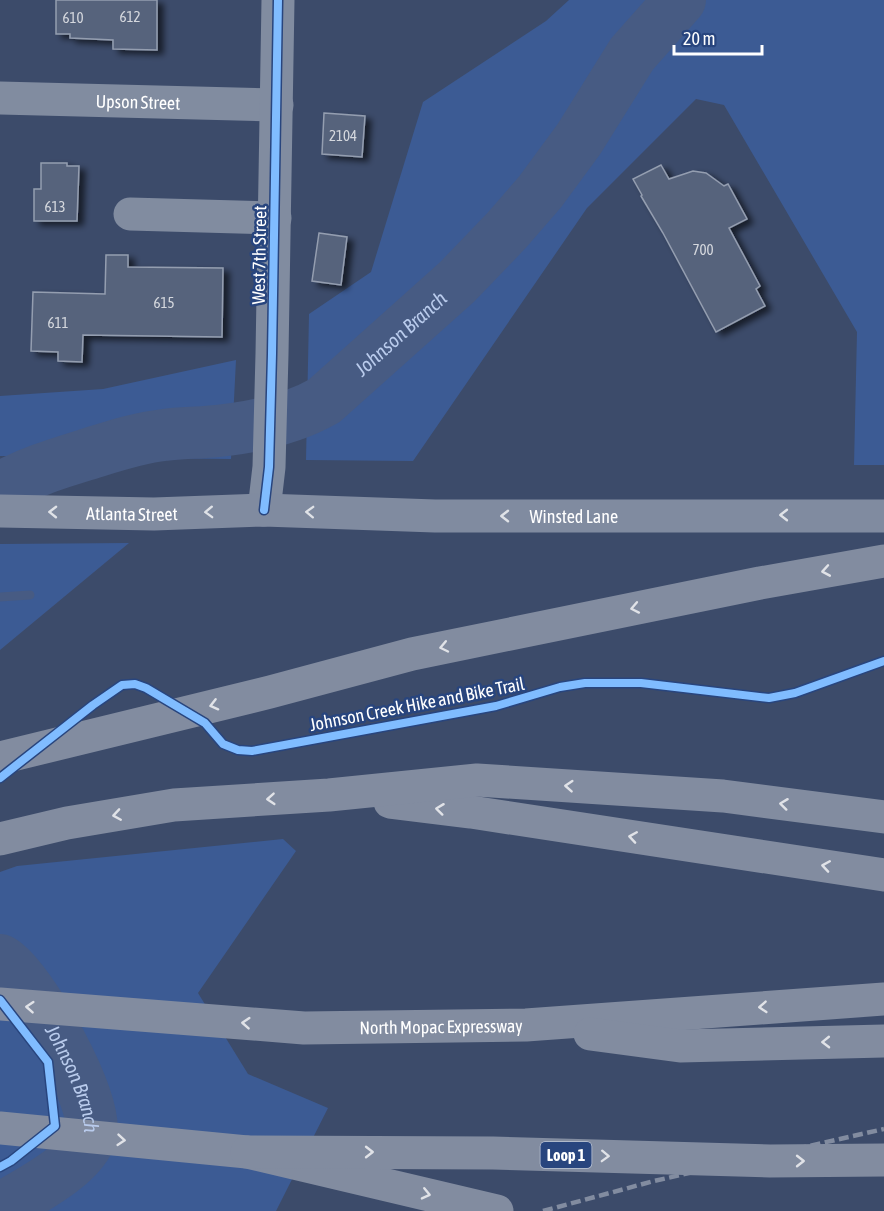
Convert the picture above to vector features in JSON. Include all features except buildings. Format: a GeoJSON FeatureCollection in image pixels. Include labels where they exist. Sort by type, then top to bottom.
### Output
{"type":"FeatureCollection","features":[{"type":"Feature","properties":{"kind":"highway"},"geometry":{"type":"LineString","coordinates":[[0,758],[435,649],[748,585],[884,561]]}},
{"type":"Feature","properties":{"kind":"highway"},"geometry":{"type":"LineString","coordinates":[[0,839],[67,823],[174,805],[329,795],[477,780],[723,796],[884,816]]}},
{"type":"Feature","properties":{"kind":"highway"},"geometry":{"type":"LineString","coordinates":[[329,795],[471,812],[884,875]]}},
{"type":"Feature","properties":{"kind":"highway","name":"North Mopac Expressway"},"geometry":{"type":"LineString","coordinates":[[0,1004],[304,1028],[526,1025],[884,999]]}},
{"type":"Feature","properties":{"kind":"highway"},"geometry":{"type":"LineString","coordinates":[[526,1025],[680,1046],[884,1041]]}},
{"type":"Feature","properties":{"kind":"highway","name":"Loop 1"},"geometry":{"type":"LineString","coordinates":[[0,1128],[247,1152],[493,1153],[770,1161],[884,1160]]}},
{"type":"Feature","properties":{"kind":"highway"},"geometry":{"type":"LineString","coordinates":[[247,1152],[496,1211]]}},
{"type":"Feature","properties":{"kind":"main road","name":"Atlanta Street"},"geometry":{"type":"LineString","coordinates":[[0,512],[154,514],[264,510]]}},
{"type":"Feature","properties":{"kind":"main road","name":"Winsted Lane"},"geometry":{"type":"LineString","coordinates":[[264,510],[435,516],[884,516]]}},
{"type":"Feature","properties":{"kind":"street","name":"West 7th Street"},"geometry":{"type":"LineString","coordinates":[[264,510],[269,467],[279,0]]}},
{"type":"Feature","properties":{"kind":"street","name":"Upson Street"},"geometry":{"type":"LineString","coordinates":[[0,98],[277,105]]}},
{"type":"Feature","properties":{"kind":"street"},"geometry":{"type":"LineString","coordinates":[[130,214],[274,218]]}},
{"type":"Feature","properties":{"kind":"shaded area"},"geometry":{"type":"Polygon","coordinates":[[[569,0],[884,0],[884,465],[854,465],[857,332],[724,105],[696,99],[587,208],[413,461],[306,460],[309,314],[371,272],[423,102],[546,21],[569,0]]]}},
{"type":"Feature","properties":{"kind":"shaded area"},"geometry":{"type":"Polygon","coordinates":[[[236,360],[231,459],[0,456],[0,396],[103,389],[236,360]]]}},
{"type":"Feature","properties":{"kind":"shaded area"},"geometry":{"type":"Polygon","coordinates":[[[129,543],[0,650],[0,544],[129,543]]]}},
{"type":"Feature","properties":{"kind":"shaded area"},"geometry":{"type":"Polygon","coordinates":[[[283,839],[296,851],[198,993],[248,1074],[328,1108],[276,1211],[0,1211],[0,872],[17,866],[283,839]]]}},
{"type":"Feature","properties":{"kind":"waterway","name":"Johnson Branch"},"geometry":{"type":"LineString","coordinates":[[0,488],[42,469],[124,443],[164,435],[251,426],[282,419],[324,401],[457,282],[507,230],[540,192],[579,139],[632,54],[680,0]]}},
{"type":"Feature","properties":{"kind":"waterway"},"geometry":{"type":"LineString","coordinates":[[0,597],[30,595]]}},
{"type":"Feature","properties":{"kind":"waterway","name":"Johnson Branch"},"geometry":{"type":"LineString","coordinates":[[0,960],[13,970],[44,1014],[74,1070],[91,1119],[91,1135],[77,1157],[52,1178],[0,1209]]}},
{"type":"Feature","properties":{"kind":"railway"},"geometry":{"type":"LineString","coordinates":[[543,1211],[654,1181],[884,1129]]}},
{"type":"Feature","properties":{"kind":"cycle path"},"geometry":{"type":"LineString","coordinates":[[264,510],[269,467],[278,0]]}},
{"type":"Feature","properties":{"kind":"cycle path","name":"Johnson Creek Hike and Bike Trail"},"geometry":{"type":"LineString","coordinates":[[0,778],[122,685],[135,684],[146,688],[205,723],[223,744],[238,750],[252,751],[496,706],[560,687],[585,683],[641,683],[769,698],[795,693],[884,661]]}},
{"type":"Feature","properties":{"kind":"cycle path"},"geometry":{"type":"LineString","coordinates":[[0,1000],[48,1062],[55,1126],[0,1167]]}}]}
